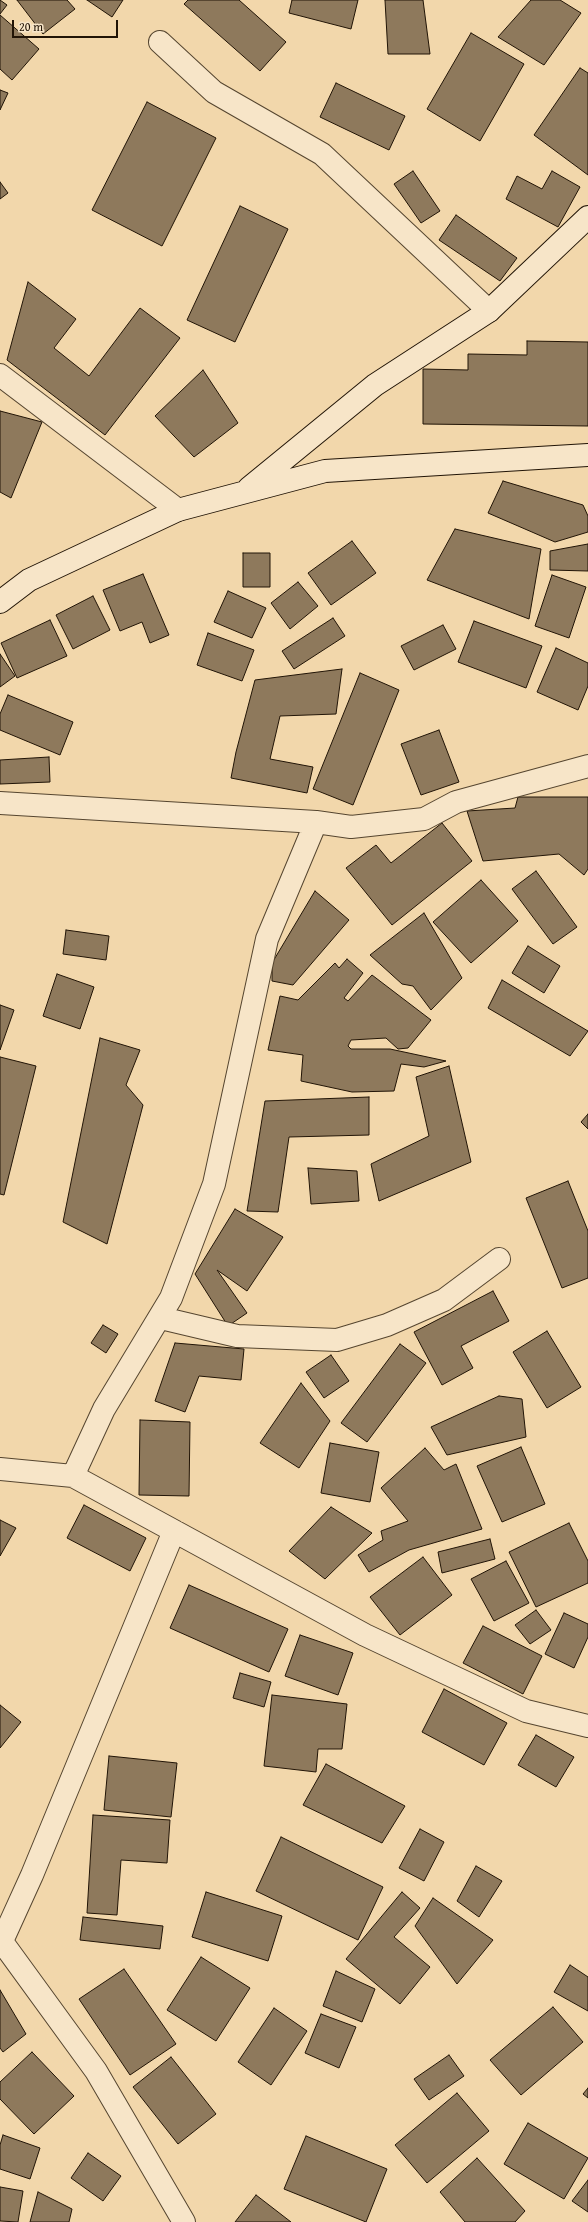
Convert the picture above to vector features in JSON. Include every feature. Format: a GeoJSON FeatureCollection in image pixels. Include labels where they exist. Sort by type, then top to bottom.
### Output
{"type":"FeatureCollection","features":[{"type":"Feature","properties":{"kind":"street"},"geometry":{"type":"LineString","coordinates":[[160,42],[214,92],[322,154],[489,311]]}},
{"type":"Feature","properties":{"kind":"street"},"geometry":{"type":"LineString","coordinates":[[241,494],[376,385],[489,311],[588,217]]}},
{"type":"Feature","properties":{"kind":"street"},"geometry":{"type":"LineString","coordinates":[[0,375],[178,510]]}},
{"type":"Feature","properties":{"kind":"street"},"geometry":{"type":"LineString","coordinates":[[0,602],[28,580],[178,510],[325,471],[588,455]]}},
{"type":"Feature","properties":{"kind":"street"},"geometry":{"type":"LineString","coordinates":[[0,803],[316,822],[351,827],[424,819],[456,802],[588,766]]}},
{"type":"Feature","properties":{"kind":"street"},"geometry":{"type":"LineString","coordinates":[[73,1476],[104,1409],[161,1318],[171,1298],[214,1184],[267,939],[316,822]]}},
{"type":"Feature","properties":{"kind":"street"},"geometry":{"type":"LineString","coordinates":[[161,1318],[213,1332],[237,1336],[337,1340],[387,1325],[444,1300],[499,1259]]}},
{"type":"Feature","properties":{"kind":"street"},"geometry":{"type":"LineString","coordinates":[[0,1469],[73,1476],[372,1639],[526,1711],[588,1726]]}},
{"type":"Feature","properties":{"kind":"street"},"geometry":{"type":"LineString","coordinates":[[174,1531],[32,1876],[1,1940],[96,2071],[184,2222]]}},
{"type":"Feature","properties":{"kind":"building"},"geometry":{"type":"Polygon","coordinates":[[[0,0],[7,5],[0,14],[0,0]]]}},
{"type":"Feature","properties":{"kind":"building"},"geometry":{"type":"Polygon","coordinates":[[[17,0],[67,0],[75,9],[43,34],[17,0]]]}},
{"type":"Feature","properties":{"kind":"building"},"geometry":{"type":"Polygon","coordinates":[[[87,0],[123,0],[112,17],[87,0]]]}},
{"type":"Feature","properties":{"kind":"building"},"geometry":{"type":"Polygon","coordinates":[[[188,0],[239,0],[286,42],[260,71],[184,4],[188,0]]]}},
{"type":"Feature","properties":{"kind":"building"},"geometry":{"type":"Polygon","coordinates":[[[292,0],[358,0],[351,29],[289,13],[292,0]]]}},
{"type":"Feature","properties":{"kind":"building"},"geometry":{"type":"Polygon","coordinates":[[[385,0],[423,0],[430,54],[388,54],[385,0]]]}},
{"type":"Feature","properties":{"kind":"building"},"geometry":{"type":"Polygon","coordinates":[[[531,0],[560,0],[581,13],[544,65],[498,37],[531,0]]]}},
{"type":"Feature","properties":{"kind":"building"},"geometry":{"type":"Polygon","coordinates":[[[0,15],[39,49],[12,80],[0,69],[0,15]]]}},
{"type":"Feature","properties":{"kind":"building"},"geometry":{"type":"Polygon","coordinates":[[[471,33],[524,64],[480,141],[427,109],[471,33]]]}},
{"type":"Feature","properties":{"kind":"building"},"geometry":{"type":"Polygon","coordinates":[[[580,68],[588,73],[588,175],[534,135],[580,68]]]}},
{"type":"Feature","properties":{"kind":"building"},"geometry":{"type":"Polygon","coordinates":[[[336,83],[405,116],[389,150],[320,117],[336,83]]]}},
{"type":"Feature","properties":{"kind":"building"},"geometry":{"type":"Polygon","coordinates":[[[0,90],[8,93],[0,110],[0,90]]]}},
{"type":"Feature","properties":{"kind":"building"},"geometry":{"type":"Polygon","coordinates":[[[147,102],[216,138],[162,246],[92,210],[147,102]]]}},
{"type":"Feature","properties":{"kind":"building"},"geometry":{"type":"Polygon","coordinates":[[[413,171],[440,211],[421,223],[394,184],[413,171]]]}},
{"type":"Feature","properties":{"kind":"building"},"geometry":{"type":"Polygon","coordinates":[[[552,171],[580,187],[558,227],[506,199],[517,176],[542,189],[552,171]]]}},
{"type":"Feature","properties":{"kind":"building"},"geometry":{"type":"Polygon","coordinates":[[[0,182],[8,193],[0,199],[0,182]]]}},
{"type":"Feature","properties":{"kind":"building"},"geometry":{"type":"Polygon","coordinates":[[[240,206],[288,229],[235,342],[187,320],[240,206]]]}},
{"type":"Feature","properties":{"kind":"building"},"geometry":{"type":"Polygon","coordinates":[[[456,215],[517,258],[500,281],[439,240],[456,215]]]}},
{"type":"Feature","properties":{"kind":"building"},"geometry":{"type":"Polygon","coordinates":[[[28,282],[76,319],[54,348],[89,376],[140,308],[180,338],[105,435],[7,360],[28,282]]]}},
{"type":"Feature","properties":{"kind":"building"},"geometry":{"type":"Polygon","coordinates":[[[527,341],[588,342],[588,426],[423,424],[423,369],[468,370],[468,354],[527,355],[527,341]]]}},
{"type":"Feature","properties":{"kind":"building"},"geometry":{"type":"Polygon","coordinates":[[[203,370],[238,423],[194,457],[155,416],[203,370]]]}},
{"type":"Feature","properties":{"kind":"building"},"geometry":{"type":"Polygon","coordinates":[[[0,411],[42,422],[11,498],[0,492],[0,411]]]}},
{"type":"Feature","properties":{"kind":"building"},"geometry":{"type":"Polygon","coordinates":[[[503,481],[583,505],[588,516],[588,532],[555,542],[488,513],[503,481]]]}},
{"type":"Feature","properties":{"kind":"building"},"geometry":{"type":"Polygon","coordinates":[[[455,529],[541,549],[529,619],[427,580],[455,529]]]}},
{"type":"Feature","properties":{"kind":"building"},"geometry":{"type":"Polygon","coordinates":[[[352,541],[376,573],[331,605],[308,573],[352,541]]]}},
{"type":"Feature","properties":{"kind":"building"},"geometry":{"type":"Polygon","coordinates":[[[588,544],[588,571],[550,570],[550,551],[588,544]]]}},
{"type":"Feature","properties":{"kind":"building"},"geometry":{"type":"Polygon","coordinates":[[[243,553],[270,553],[270,587],[243,587],[243,553]]]}},
{"type":"Feature","properties":{"kind":"building"},"geometry":{"type":"Polygon","coordinates":[[[143,574],[169,635],[150,643],[142,622],[120,631],[103,590],[143,574]]]}},
{"type":"Feature","properties":{"kind":"building"},"geometry":{"type":"Polygon","coordinates":[[[552,575],[586,587],[569,638],[535,626],[552,575]]]}},
{"type":"Feature","properties":{"kind":"building"},"geometry":{"type":"Polygon","coordinates":[[[298,582],[318,606],[290,629],[271,603],[298,582]]]}},
{"type":"Feature","properties":{"kind":"building"},"geometry":{"type":"Polygon","coordinates":[[[228,591],[266,608],[252,638],[214,622],[228,591]]]}},
{"type":"Feature","properties":{"kind":"building"},"geometry":{"type":"Polygon","coordinates":[[[93,596],[110,630],[73,649],[56,615],[93,596]]]}},
{"type":"Feature","properties":{"kind":"building"},"geometry":{"type":"Polygon","coordinates":[[[333,618],[345,636],[294,669],[282,651],[333,618]]]}},
{"type":"Feature","properties":{"kind":"building"},"geometry":{"type":"Polygon","coordinates":[[[50,620],[67,656],[17,678],[1,643],[50,620]]]}},
{"type":"Feature","properties":{"kind":"building"},"geometry":{"type":"Polygon","coordinates":[[[474,621],[542,646],[526,688],[458,662],[474,621]]]}},
{"type":"Feature","properties":{"kind":"building"},"geometry":{"type":"Polygon","coordinates":[[[443,625],[456,649],[414,670],[401,646],[443,625]]]}},
{"type":"Feature","properties":{"kind":"building"},"geometry":{"type":"Polygon","coordinates":[[[208,633],[254,650],[242,681],[197,665],[208,633]]]}},
{"type":"Feature","properties":{"kind":"building"},"geometry":{"type":"Polygon","coordinates":[[[556,648],[588,663],[588,686],[578,710],[537,692],[556,648]]]}},
{"type":"Feature","properties":{"kind":"building"},"geometry":{"type":"Polygon","coordinates":[[[0,654],[15,676],[0,687],[0,654]]]}},
{"type":"Feature","properties":{"kind":"building"},"geometry":{"type":"Polygon","coordinates":[[[342,669],[336,714],[280,716],[270,759],[313,767],[307,793],[231,778],[236,752],[255,680],[342,669]]]}},
{"type":"Feature","properties":{"kind":"building"},"geometry":{"type":"Polygon","coordinates":[[[360,673],[399,690],[353,805],[313,789],[360,673]]]}},
{"type":"Feature","properties":{"kind":"building"},"geometry":{"type":"Polygon","coordinates":[[[8,695],[73,722],[60,755],[0,730],[0,714],[8,695]]]}},
{"type":"Feature","properties":{"kind":"building"},"geometry":{"type":"Polygon","coordinates":[[[439,730],[459,782],[421,795],[401,744],[439,730]]]}},
{"type":"Feature","properties":{"kind":"building"},"geometry":{"type":"Polygon","coordinates":[[[49,757],[50,782],[0,784],[0,760],[49,757]]]}},
{"type":"Feature","properties":{"kind":"building"},"geometry":{"type":"Polygon","coordinates":[[[518,797],[588,797],[588,869],[584,875],[559,854],[483,861],[467,811],[515,808],[518,797]]]}},
{"type":"Feature","properties":{"kind":"building"},"geometry":{"type":"Polygon","coordinates":[[[442,823],[472,861],[392,925],[346,868],[376,845],[391,863],[442,823]]]}},
{"type":"Feature","properties":{"kind":"building"},"geometry":{"type":"Polygon","coordinates":[[[536,871],[577,927],[553,944],[512,889],[536,871]]]}},
{"type":"Feature","properties":{"kind":"building"},"geometry":{"type":"Polygon","coordinates":[[[481,880],[518,921],[471,963],[433,922],[481,880]]]}},
{"type":"Feature","properties":{"kind":"building"},"geometry":{"type":"Polygon","coordinates":[[[315,891],[349,920],[293,985],[272,981],[272,963],[315,891]]]}},
{"type":"Feature","properties":{"kind":"building"},"geometry":{"type":"Polygon","coordinates":[[[424,913],[462,978],[431,1010],[413,986],[402,984],[370,955],[424,913]]]}},
{"type":"Feature","properties":{"kind":"building"},"geometry":{"type":"Polygon","coordinates":[[[66,930],[109,936],[106,960],[63,954],[66,930]]]}},
{"type":"Feature","properties":{"kind":"building"},"geometry":{"type":"Polygon","coordinates":[[[528,946],[560,966],[544,993],[512,973],[528,946]]]}},
{"type":"Feature","properties":{"kind":"building"},"geometry":{"type":"Polygon","coordinates":[[[347,959],[363,973],[344,998],[348,1001],[372,975],[431,1020],[408,1048],[398,1049],[386,1038],[351,1040],[348,1046],[351,1049],[390,1049],[446,1061],[424,1067],[401,1064],[394,1091],[352,1092],[301,1081],[303,1055],[268,1050],[280,996],[298,1000],[335,963],[339,968],[347,959]]]}},
{"type":"Feature","properties":{"kind":"building"},"geometry":{"type":"Polygon","coordinates":[[[57,974],[94,987],[80,1029],[43,1016],[57,974]]]}},
{"type":"Feature","properties":{"kind":"building"},"geometry":{"type":"Polygon","coordinates":[[[502,980],[588,1031],[570,1056],[488,1008],[502,980]]]}},
{"type":"Feature","properties":{"kind":"building"},"geometry":{"type":"Polygon","coordinates":[[[0,1005],[14,1010],[0,1050],[0,1005]]]}},
{"type":"Feature","properties":{"kind":"building"},"geometry":{"type":"Polygon","coordinates":[[[100,1038],[140,1050],[126,1085],[143,1105],[107,1244],[63,1222],[100,1038]]]}},
{"type":"Feature","properties":{"kind":"building"},"geometry":{"type":"Polygon","coordinates":[[[0,1057],[36,1066],[4,1195],[0,1194],[0,1057]]]}},
{"type":"Feature","properties":{"kind":"building"},"geometry":{"type":"Polygon","coordinates":[[[449,1066],[471,1162],[379,1201],[371,1164],[429,1136],[416,1077],[449,1066]]]}},
{"type":"Feature","properties":{"kind":"building"},"geometry":{"type":"Polygon","coordinates":[[[369,1097],[369,1135],[289,1137],[278,1212],[247,1211],[265,1101],[369,1097]]]}},
{"type":"Feature","properties":{"kind":"building"},"geometry":{"type":"Polygon","coordinates":[[[588,1114],[588,1129],[581,1122],[588,1114]]]}},
{"type":"Feature","properties":{"kind":"building"},"geometry":{"type":"Polygon","coordinates":[[[308,1168],[357,1171],[359,1201],[311,1204],[308,1168]]]}},
{"type":"Feature","properties":{"kind":"building"},"geometry":{"type":"Polygon","coordinates":[[[568,1181],[588,1231],[588,1278],[562,1288],[526,1198],[568,1181]]]}},
{"type":"Feature","properties":{"kind":"building"},"geometry":{"type":"Polygon","coordinates":[[[235,1209],[283,1237],[247,1291],[217,1270],[247,1313],[228,1326],[195,1274],[235,1209]]]}},
{"type":"Feature","properties":{"kind":"building"},"geometry":{"type":"Polygon","coordinates":[[[493,1291],[509,1321],[461,1346],[473,1368],[442,1385],[414,1332],[493,1291]]]}},
{"type":"Feature","properties":{"kind":"building"},"geometry":{"type":"Polygon","coordinates":[[[103,1325],[118,1334],[106,1353],[91,1343],[103,1325]]]}},
{"type":"Feature","properties":{"kind":"building"},"geometry":{"type":"Polygon","coordinates":[[[547,1331],[581,1387],[547,1408],[513,1352],[547,1331]]]}},
{"type":"Feature","properties":{"kind":"building"},"geometry":{"type":"Polygon","coordinates":[[[175,1343],[244,1349],[241,1380],[199,1376],[185,1412],[155,1401],[175,1343]]]}},
{"type":"Feature","properties":{"kind":"building"},"geometry":{"type":"Polygon","coordinates":[[[400,1344],[426,1363],[367,1442],[341,1423],[400,1344]]]}},
{"type":"Feature","properties":{"kind":"building"},"geometry":{"type":"Polygon","coordinates":[[[331,1355],[349,1381],[324,1398],[306,1372],[331,1355]]]}},
{"type":"Feature","properties":{"kind":"building"},"geometry":{"type":"Polygon","coordinates":[[[301,1383],[330,1421],[299,1468],[260,1443],[301,1383]]]}},
{"type":"Feature","properties":{"kind":"building"},"geometry":{"type":"Polygon","coordinates":[[[499,1396],[522,1399],[526,1437],[447,1455],[431,1427],[499,1396]]]}},
{"type":"Feature","properties":{"kind":"building"},"geometry":{"type":"Polygon","coordinates":[[[140,1420],[190,1422],[189,1496],[139,1495],[140,1420]]]}},
{"type":"Feature","properties":{"kind":"building"},"geometry":{"type":"Polygon","coordinates":[[[330,1443],[379,1452],[370,1502],[321,1493],[330,1443]]]}},
{"type":"Feature","properties":{"kind":"building"},"geometry":{"type":"Polygon","coordinates":[[[521,1447],[545,1504],[502,1522],[477,1466],[521,1447]]]}},
{"type":"Feature","properties":{"kind":"building"},"geometry":{"type":"Polygon","coordinates":[[[425,1448],[444,1470],[456,1464],[482,1529],[409,1550],[369,1572],[358,1555],[383,1540],[381,1531],[408,1521],[381,1488],[425,1448]]]}},
{"type":"Feature","properties":{"kind":"building"},"geometry":{"type":"Polygon","coordinates":[[[84,1505],[146,1538],[130,1571],[67,1538],[84,1505]]]}},
{"type":"Feature","properties":{"kind":"building"},"geometry":{"type":"Polygon","coordinates":[[[331,1507],[372,1533],[325,1579],[289,1551],[331,1507]]]}},
{"type":"Feature","properties":{"kind":"building"},"geometry":{"type":"Polygon","coordinates":[[[0,1520],[16,1528],[0,1556],[0,1520]]]}},
{"type":"Feature","properties":{"kind":"building"},"geometry":{"type":"Polygon","coordinates":[[[569,1523],[588,1561],[588,1583],[536,1607],[509,1552],[569,1523]]]}},
{"type":"Feature","properties":{"kind":"building"},"geometry":{"type":"Polygon","coordinates":[[[490,1539],[495,1559],[442,1573],[438,1552],[490,1539]]]}},
{"type":"Feature","properties":{"kind":"building"},"geometry":{"type":"Polygon","coordinates":[[[423,1557],[452,1595],[400,1635],[370,1597],[423,1557]]]}},
{"type":"Feature","properties":{"kind":"building"},"geometry":{"type":"Polygon","coordinates":[[[506,1561],[529,1603],[494,1621],[471,1579],[506,1561]]]}},
{"type":"Feature","properties":{"kind":"building"},"geometry":{"type":"Polygon","coordinates":[[[189,1585],[288,1629],[269,1672],[170,1628],[189,1585]]]}},
{"type":"Feature","properties":{"kind":"building"},"geometry":{"type":"Polygon","coordinates":[[[536,1610],[551,1630],[530,1644],[515,1625],[536,1610]]]}},
{"type":"Feature","properties":{"kind":"building"},"geometry":{"type":"Polygon","coordinates":[[[564,1613],[588,1624],[588,1637],[574,1668],[545,1654],[564,1613]]]}},
{"type":"Feature","properties":{"kind":"building"},"geometry":{"type":"Polygon","coordinates":[[[483,1626],[542,1656],[523,1694],[463,1663],[483,1626]]]}},
{"type":"Feature","properties":{"kind":"building"},"geometry":{"type":"Polygon","coordinates":[[[300,1635],[353,1653],[338,1695],[285,1676],[300,1635]]]}},
{"type":"Feature","properties":{"kind":"building"},"geometry":{"type":"Polygon","coordinates":[[[240,1673],[271,1682],[264,1707],[233,1698],[240,1673]]]}},
{"type":"Feature","properties":{"kind":"building"},"geometry":{"type":"Polygon","coordinates":[[[444,1689],[507,1723],[484,1765],[422,1732],[444,1689]]]}},
{"type":"Feature","properties":{"kind":"building"},"geometry":{"type":"Polygon","coordinates":[[[272,1695],[347,1704],[342,1749],[318,1749],[316,1772],[264,1766],[272,1695]]]}},
{"type":"Feature","properties":{"kind":"building"},"geometry":{"type":"Polygon","coordinates":[[[0,1705],[21,1722],[0,1748],[0,1705]]]}},
{"type":"Feature","properties":{"kind":"building"},"geometry":{"type":"Polygon","coordinates":[[[536,1735],[574,1757],[556,1787],[518,1765],[536,1735]]]}},
{"type":"Feature","properties":{"kind":"building"},"geometry":{"type":"Polygon","coordinates":[[[109,1756],[177,1763],[171,1817],[104,1810],[109,1756]]]}},
{"type":"Feature","properties":{"kind":"building"},"geometry":{"type":"Polygon","coordinates":[[[326,1764],[405,1806],[382,1843],[303,1805],[326,1764]]]}},
{"type":"Feature","properties":{"kind":"building"},"geometry":{"type":"Polygon","coordinates":[[[93,1815],[170,1820],[167,1863],[121,1860],[117,1915],[87,1913],[93,1815]]]}},
{"type":"Feature","properties":{"kind":"building"},"geometry":{"type":"Polygon","coordinates":[[[420,1829],[444,1842],[424,1881],[399,1868],[420,1829]]]}},
{"type":"Feature","properties":{"kind":"building"},"geometry":{"type":"Polygon","coordinates":[[[281,1837],[383,1887],[358,1940],[256,1891],[281,1837]]]}},
{"type":"Feature","properties":{"kind":"building"},"geometry":{"type":"Polygon","coordinates":[[[476,1866],[502,1881],[479,1917],[457,1901],[476,1866]]]}},
{"type":"Feature","properties":{"kind":"building"},"geometry":{"type":"Polygon","coordinates":[[[206,1892],[282,1916],[268,1961],[192,1937],[206,1892]]]}},
{"type":"Feature","properties":{"kind":"building"},"geometry":{"type":"Polygon","coordinates":[[[402,1892],[420,1908],[394,1937],[430,1967],[400,2004],[346,1959],[402,1892]]]}},
{"type":"Feature","properties":{"kind":"building"},"geometry":{"type":"Polygon","coordinates":[[[433,1898],[493,1940],[457,1984],[415,1926],[433,1898]]]}},
{"type":"Feature","properties":{"kind":"building"},"geometry":{"type":"Polygon","coordinates":[[[83,1917],[163,1926],[160,1949],[80,1940],[83,1917]]]}},
{"type":"Feature","properties":{"kind":"building"},"geometry":{"type":"Polygon","coordinates":[[[201,1957],[250,1988],[216,2041],[167,2010],[201,1957]]]}},
{"type":"Feature","properties":{"kind":"building"},"geometry":{"type":"Polygon","coordinates":[[[570,1965],[588,1977],[588,2011],[554,1992],[570,1965]]]}},
{"type":"Feature","properties":{"kind":"building"},"geometry":{"type":"Polygon","coordinates":[[[124,1969],[176,2044],[130,2075],[79,1999],[124,1969]]]}},
{"type":"Feature","properties":{"kind":"building"},"geometry":{"type":"Polygon","coordinates":[[[336,1971],[375,1989],[362,2022],[323,2006],[336,1971]]]}},
{"type":"Feature","properties":{"kind":"building"},"geometry":{"type":"Polygon","coordinates":[[[0,1990],[26,2034],[3,2052],[0,2048],[0,1990]]]}},
{"type":"Feature","properties":{"kind":"building"},"geometry":{"type":"Polygon","coordinates":[[[553,2007],[583,2042],[521,2095],[490,2060],[553,2007]]]}},
{"type":"Feature","properties":{"kind":"building"},"geometry":{"type":"Polygon","coordinates":[[[274,2008],[307,2031],[271,2085],[238,2062],[274,2008]]]}},
{"type":"Feature","properties":{"kind":"building"},"geometry":{"type":"Polygon","coordinates":[[[321,2014],[356,2027],[339,2068],[305,2053],[321,2014]]]}},
{"type":"Feature","properties":{"kind":"building"},"geometry":{"type":"Polygon","coordinates":[[[32,2052],[74,2096],[34,2134],[0,2099],[0,2082],[32,2052]]]}},
{"type":"Feature","properties":{"kind":"building"},"geometry":{"type":"Polygon","coordinates":[[[449,2055],[464,2076],[429,2100],[414,2079],[449,2055]]]}},
{"type":"Feature","properties":{"kind":"building"},"geometry":{"type":"Polygon","coordinates":[[[171,2057],[216,2114],[178,2144],[133,2087],[171,2057]]]}},
{"type":"Feature","properties":{"kind":"building"},"geometry":{"type":"Polygon","coordinates":[[[588,2088],[588,2098],[583,2094],[588,2088]]]}},
{"type":"Feature","properties":{"kind":"building"},"geometry":{"type":"Polygon","coordinates":[[[457,2093],[489,2131],[427,2183],[395,2145],[457,2093]]]}},
{"type":"Feature","properties":{"kind":"building"},"geometry":{"type":"Polygon","coordinates":[[[528,2123],[588,2158],[564,2199],[504,2164],[528,2123]]]}},
{"type":"Feature","properties":{"kind":"building"},"geometry":{"type":"Polygon","coordinates":[[[3,2135],[40,2148],[30,2179],[0,2169],[0,2145],[3,2135]]]}},
{"type":"Feature","properties":{"kind":"building"},"geometry":{"type":"Polygon","coordinates":[[[306,2136],[387,2169],[366,2222],[284,2189],[306,2136]]]}},
{"type":"Feature","properties":{"kind":"building"},"geometry":{"type":"Polygon","coordinates":[[[88,2153],[121,2176],[103,2201],[71,2178],[88,2153]]]}},
{"type":"Feature","properties":{"kind":"building"},"geometry":{"type":"Polygon","coordinates":[[[477,2158],[525,2211],[515,2222],[465,2222],[440,2192],[477,2158]]]}},
{"type":"Feature","properties":{"kind":"building"},"geometry":{"type":"Polygon","coordinates":[[[588,2180],[588,2212],[572,2201],[588,2180]]]}},
{"type":"Feature","properties":{"kind":"building"},"geometry":{"type":"Polygon","coordinates":[[[0,2187],[23,2191],[18,2222],[0,2221],[0,2187]]]}},
{"type":"Feature","properties":{"kind":"building"},"geometry":{"type":"Polygon","coordinates":[[[38,2192],[72,2209],[69,2222],[30,2222],[38,2192]]]}},
{"type":"Feature","properties":{"kind":"building"},"geometry":{"type":"Polygon","coordinates":[[[256,2195],[291,2222],[235,2222],[256,2195]]]}}]}
